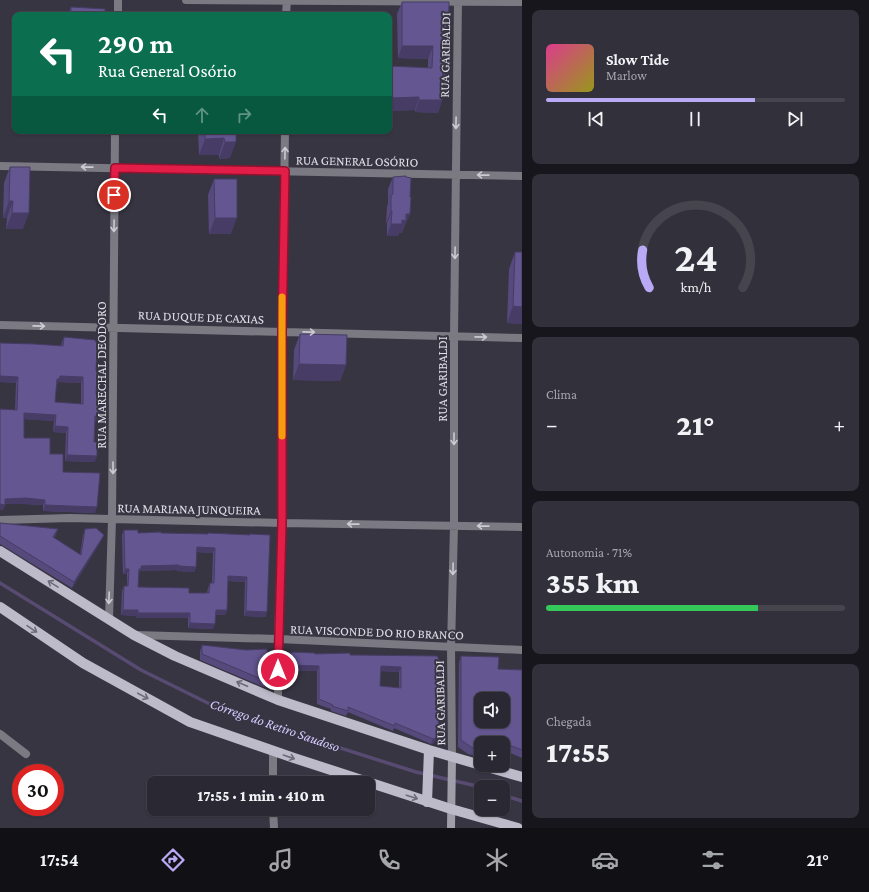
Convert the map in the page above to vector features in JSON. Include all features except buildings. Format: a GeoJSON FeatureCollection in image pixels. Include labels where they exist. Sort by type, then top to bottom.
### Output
{"type":"FeatureCollection","features":[{"type":"Feature","properties":{"kind":"main road"},"geometry":{"type":"LineString","coordinates":[[0,551],[134,635],[175,656],[278,700],[429,750],[522,777]]}},
{"type":"Feature","properties":{"kind":"main road"},"geometry":{"type":"LineString","coordinates":[[0,607],[83,663],[190,722],[428,802],[518,828]]}},
{"type":"Feature","properties":{"kind":"main road"},"geometry":{"type":"LineString","coordinates":[[428,802],[429,750]]}},
{"type":"Feature","properties":{"kind":"street"},"geometry":{"type":"LineString","coordinates":[[118,0],[118,12]]}},
{"type":"Feature","properties":{"kind":"street"},"geometry":{"type":"LineString","coordinates":[[186,0],[522,2]]}},
{"type":"Feature","properties":{"kind":"street"},"geometry":{"type":"LineString","coordinates":[[286,12],[287,0]]}},
{"type":"Feature","properties":{"kind":"street","name":"RUA GARIBALDI"},"geometry":{"type":"LineString","coordinates":[[452,757],[451,646],[454,526],[454,336],[458,1]]}},
{"type":"Feature","properties":{"kind":"street","name":"RUA MARECHAL DEODORO"},"geometry":{"type":"LineString","coordinates":[[109,619],[112,519],[115,134]]}},
{"type":"Feature","properties":{"kind":"street"},"geometry":{"type":"LineString","coordinates":[[278,700],[278,640],[282,523],[282,332],[285,134]]}},
{"type":"Feature","properties":{"kind":"street","name":"RUA GENERAL OSÓRIO"},"geometry":{"type":"LineString","coordinates":[[0,166],[522,176]]}},
{"type":"Feature","properties":{"kind":"street","name":"RUA DUQUE DE CAXIAS"},"geometry":{"type":"LineString","coordinates":[[0,325],[522,338]]}},
{"type":"Feature","properties":{"kind":"street","name":"RUA MARIANA JUNQUEIRA"},"geometry":{"type":"LineString","coordinates":[[0,520],[70,518],[522,527]]}},
{"type":"Feature","properties":{"kind":"street","name":"RUA VISCONDE DO RIO BRANCO"},"geometry":{"type":"LineString","coordinates":[[134,635],[451,646],[522,650]]}},
{"type":"Feature","properties":{"kind":"street"},"geometry":{"type":"LineString","coordinates":[[0,734],[26,754]]}},
{"type":"Feature","properties":{"kind":"street"},"geometry":{"type":"LineString","coordinates":[[273,751],[273,776]]}},
{"type":"Feature","properties":{"kind":"street"},"geometry":{"type":"LineString","coordinates":[[451,828],[452,757]]}},
{"type":"Feature","properties":{"kind":"street"},"geometry":{"type":"LineString","coordinates":[[273,816],[274,828]]}},
{"type":"Feature","properties":{"kind":"waterway","name":"Córrego do Retiro Saudoso"},"geometry":{"type":"LineString","coordinates":[[0,583],[141,670],[224,711],[416,772],[474,785]]}},
{"type":"Feature","properties":{"kind":"waterway","name":"Córrego do Retiro Saudoso"},"geometry":{"type":"LineString","coordinates":[[510,797],[522,801]]}},
{"type":"Feature","properties":{"kind":"slow traffic"},"geometry":{"type":"LineString","coordinates":[[282,297],[282,436]]}},
{"type":"Feature","properties":{"kind":"route"},"geometry":{"type":"LineString","coordinates":[[114,195],[115,168],[285,171],[282,332],[282,523],[278,670]]}}]}
